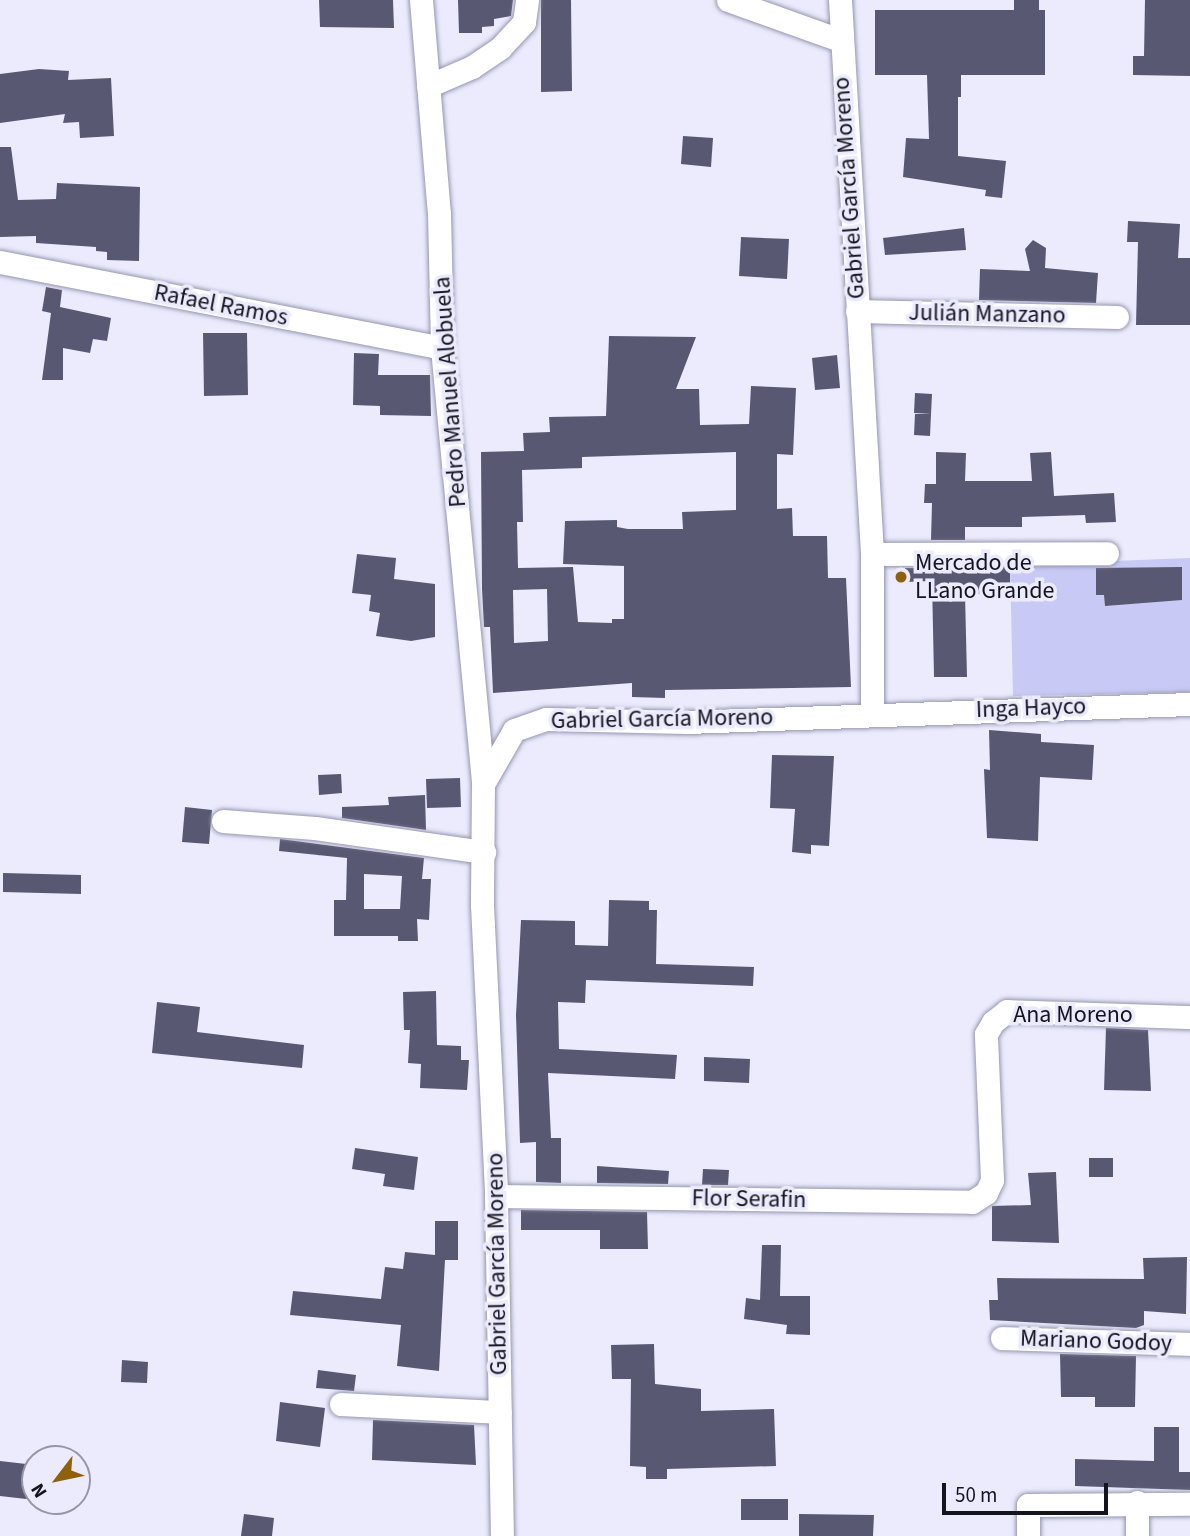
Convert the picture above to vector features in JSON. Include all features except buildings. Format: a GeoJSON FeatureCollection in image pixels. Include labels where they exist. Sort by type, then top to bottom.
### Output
{"type":"FeatureCollection","features":[{"type":"Feature","properties":{"kind":"street","name":"Pedro Manuel Alobuela"},"geometry":{"type":"LineString","coordinates":[[421,0],[439,213],[443,348],[483,784]]}},
{"type":"Feature","properties":{"kind":"street"},"geometry":{"type":"LineString","coordinates":[[428,86],[472,67],[500,48],[524,22],[527,0]]}},
{"type":"Feature","properties":{"kind":"street"},"geometry":{"type":"LineString","coordinates":[[728,0],[840,40]]}},
{"type":"Feature","properties":{"kind":"street","name":"Gabriel García Moreno"},"geometry":{"type":"LineString","coordinates":[[502,1536],[496,1196],[482,905],[483,784],[514,730],[528,722],[687,722],[872,712],[872,554],[840,40],[840,0]]}},
{"type":"Feature","properties":{"kind":"street","name":"Rafael Ramos"},"geometry":{"type":"LineString","coordinates":[[0,262],[443,348]]}},
{"type":"Feature","properties":{"kind":"street","name":"Julián Manzano"},"geometry":{"type":"LineString","coordinates":[[857,311],[1117,317]]}},
{"type":"Feature","properties":{"kind":"street"},"geometry":{"type":"LineString","coordinates":[[872,554],[1107,553]]}},
{"type":"Feature","properties":{"kind":"street","name":"Inga Hayco"},"geometry":{"type":"LineString","coordinates":[[872,712],[1190,704]]}},
{"type":"Feature","properties":{"kind":"street"},"geometry":{"type":"LineString","coordinates":[[223,821],[315,828],[484,852]]}},
{"type":"Feature","properties":{"kind":"street","name":"Ana Moreno"},"geometry":{"type":"LineString","coordinates":[[992,1180],[986,1034],[993,1022],[1007,1011],[1190,1017]]}},
{"type":"Feature","properties":{"kind":"street","name":"Flor Serafin"},"geometry":{"type":"LineString","coordinates":[[496,1196],[972,1202],[985,1193],[992,1180]]}},
{"type":"Feature","properties":{"kind":"street","name":"Mariano Godoy"},"geometry":{"type":"LineString","coordinates":[[1002,1338],[1190,1343]]}},
{"type":"Feature","properties":{"kind":"street"},"geometry":{"type":"LineString","coordinates":[[341,1404],[500,1412]]}},
{"type":"Feature","properties":{"kind":"street"},"geometry":{"type":"LineString","coordinates":[[1136,1536],[1137,1502]]}},
{"type":"Feature","properties":{"kind":"street"},"geometry":{"type":"LineString","coordinates":[[1028,1536],[1028,1505],[1137,1502],[1190,1504]]}},
{"type":"Feature","properties":{"kind":"shaded area"},"geometry":{"type":"Polygon","coordinates":[[[1190,558],[1190,692],[1013,696],[1010,565],[1190,558]]]}},
{"type":"Feature","properties":{"kind":"place","name":"Mercado de LLano Grande"},"geometry":{"type":"Point","coordinates":[901,577]}}]}
